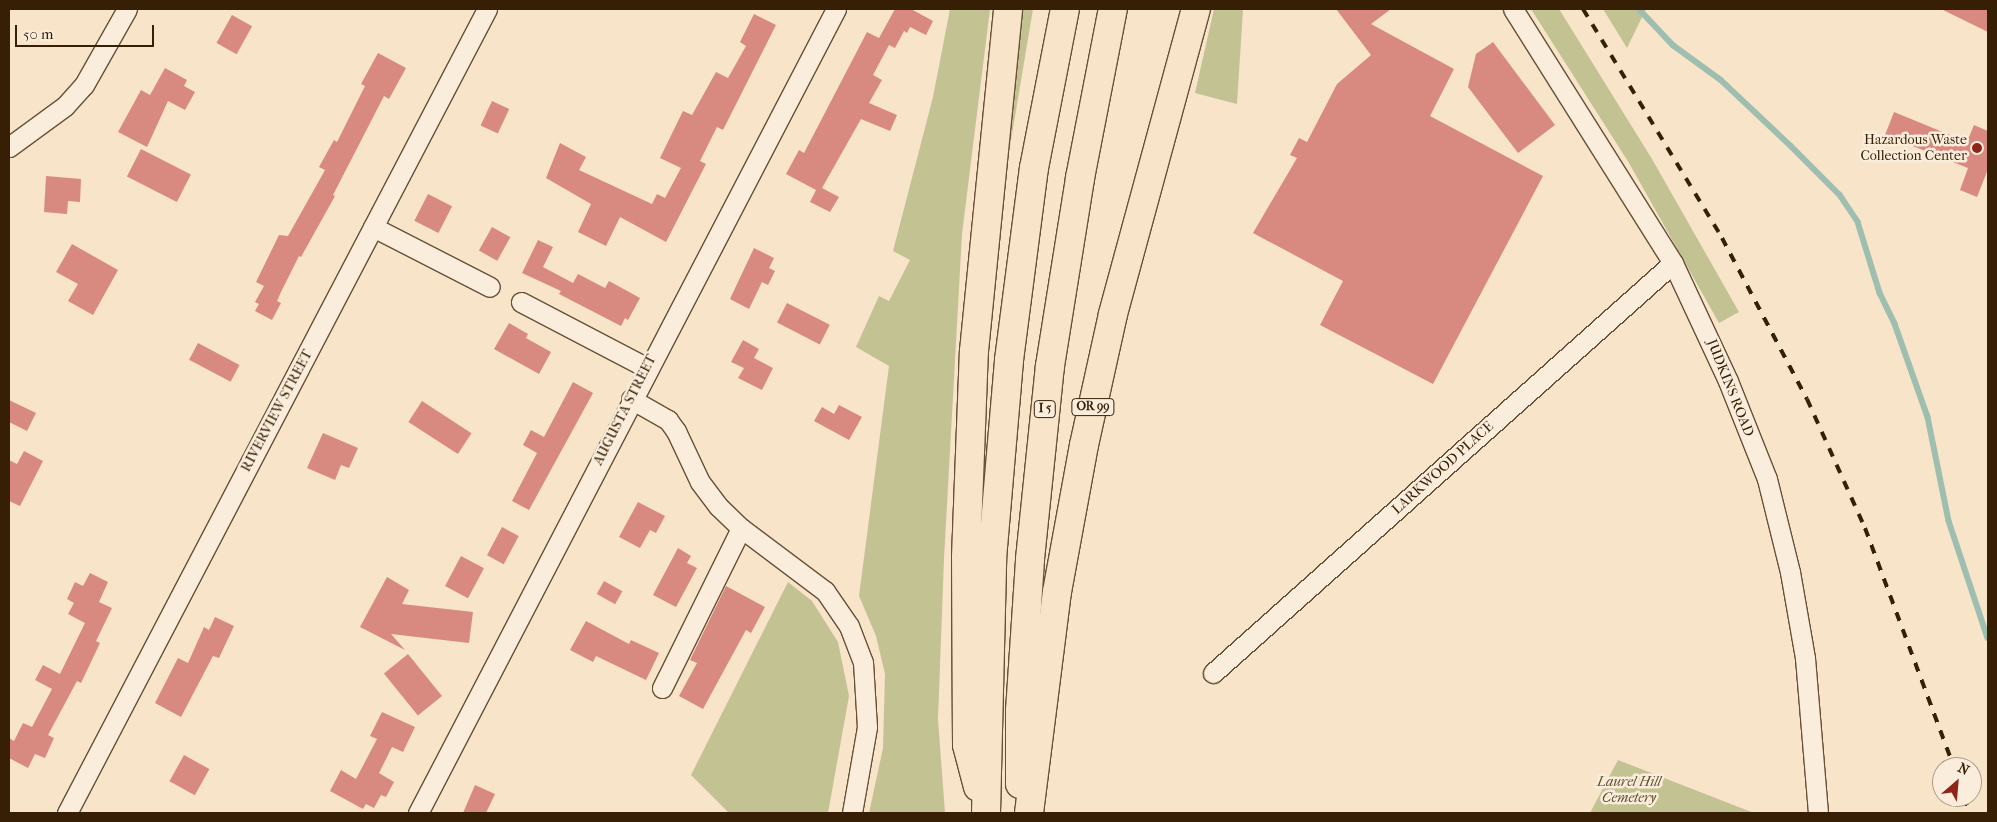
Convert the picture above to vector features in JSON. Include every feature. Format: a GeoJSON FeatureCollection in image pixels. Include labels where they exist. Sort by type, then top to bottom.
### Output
{"type":"FeatureCollection","features":[{"type":"Feature","properties":{"kind":"highway"},"geometry":{"type":"LineString","coordinates":[[985,813],[967,745],[966,557],[974,351],[1008,9]]}},
{"type":"Feature","properties":{"kind":"highway"},"geometry":{"type":"LineString","coordinates":[[985,813],[992,559],[1009,360],[1034,168],[1065,9]]}},
{"type":"Feature","properties":{"kind":"highway","name":"I 5"},"geometry":{"type":"LineString","coordinates":[[1020,813],[1020,711],[1030,559],[1050,366],[1080,178],[1113,9]]}},
{"type":"Feature","properties":{"kind":"highway","name":"OR 99"},"geometry":{"type":"LineString","coordinates":[[1030,813],[1057,592],[1084,444],[1113,314],[1146,200],[1196,9]]}},
{"type":"Feature","properties":{"kind":"street"},"geometry":{"type":"LineString","coordinates":[[9,147],[66,106],[84,85],[127,9]]}},
{"type":"Feature","properties":{"kind":"street","name":"RIVERVIEW STREET"},"geometry":{"type":"LineString","coordinates":[[67,813],[487,9]]}},
{"type":"Feature","properties":{"kind":"street","name":"AUGUSTA STREET"},"geometry":{"type":"LineString","coordinates":[[418,813],[647,368],[836,9]]}},
{"type":"Feature","properties":{"kind":"street","name":"JUDKINS ROAD"},"geometry":{"type":"LineString","coordinates":[[1513,9],[1673,263],[1728,381],[1769,487],[1790,572],[1805,658],[1818,813]]}},
{"type":"Feature","properties":{"kind":"street"},"geometry":{"type":"LineString","coordinates":[[373,227],[490,287]]}},
{"type":"Feature","properties":{"kind":"street","name":"LARKWOOD PLACE"},"geometry":{"type":"LineString","coordinates":[[1213,673],[1673,263]]}},
{"type":"Feature","properties":{"kind":"street"},"geometry":{"type":"LineString","coordinates":[[521,302],[647,368]]}},
{"type":"Feature","properties":{"kind":"street"},"geometry":{"type":"LineString","coordinates":[[631,399],[668,420],[700,482],[741,528],[825,591],[849,626],[863,662],[866,727],[852,813]]}},
{"type":"Feature","properties":{"kind":"street"},"geometry":{"type":"LineString","coordinates":[[662,688],[741,528]]}},
{"type":"Feature","properties":{"kind":"green space"},"geometry":{"type":"Polygon","coordinates":[[[950,9],[990,9],[962,234],[944,559],[938,719],[945,813],[869,813],[883,748],[885,674],[876,636],[859,596],[889,366],[856,347],[879,296],[889,301],[910,260],[893,251],[933,97],[950,9]]]}},
{"type":"Feature","properties":{"kind":"green space"},"geometry":{"type":"Polygon","coordinates":[[[1020,9],[1033,9],[1000,203],[1020,9]]]}},
{"type":"Feature","properties":{"kind":"green space"},"geometry":{"type":"Polygon","coordinates":[[[1214,9],[1243,9],[1237,104],[1195,93],[1214,9]]]}},
{"type":"Feature","properties":{"kind":"green space"},"geometry":{"type":"Polygon","coordinates":[[[1531,9],[1559,9],[1652,159],[1739,312],[1719,323],[1629,163],[1531,9]]]}},
{"type":"Feature","properties":{"kind":"green space"},"geometry":{"type":"Polygon","coordinates":[[[1603,9],[1646,9],[1627,48],[1603,9]]]}},
{"type":"Feature","properties":{"kind":"green space"},"geometry":{"type":"Polygon","coordinates":[[[999,215],[991,317],[989,317],[999,215]]]}},
{"type":"Feature","properties":{"kind":"green space"},"geometry":{"type":"Polygon","coordinates":[[[788,582],[812,601],[838,642],[849,696],[828,813],[729,813],[691,775],[788,582]]]}},
{"type":"Feature","properties":{"kind":"green space","name":"Laurel Hill Cemetery"},"geometry":{"type":"Polygon","coordinates":[[[1618,760],[1754,813],[1590,813],[1618,760]]]}},
{"type":"Feature","properties":{"kind":"building"},"geometry":{"type":"Polygon","coordinates":[[[895,9],[911,9],[933,21],[926,35],[910,27],[907,33],[904,31],[895,48],[889,45],[873,75],[882,80],[869,103],[897,115],[890,131],[861,119],[822,188],[839,197],[830,212],[810,202],[816,190],[786,174],[799,150],[804,153],[867,32],[879,38],[895,9]]]}},
{"type":"Feature","properties":{"kind":"building"},"geometry":{"type":"Polygon","coordinates":[[[1336,9],[1391,9],[1371,24],[1454,69],[1430,116],[1543,176],[1433,384],[1320,325],[1343,281],[1253,233],[1297,158],[1290,155],[1299,138],[1307,142],[1337,84],[1371,55],[1336,9]]]}},
{"type":"Feature","properties":{"kind":"building"},"geometry":{"type":"Polygon","coordinates":[[[1941,9],[1988,9],[1988,32],[1941,9]]]}},
{"type":"Feature","properties":{"kind":"building"},"geometry":{"type":"Polygon","coordinates":[[[754,14],[776,25],[723,130],[717,127],[700,161],[706,164],[666,242],[620,217],[606,246],[578,232],[591,204],[546,178],[560,143],[586,157],[579,170],[652,204],[657,194],[665,198],[681,168],[660,158],[683,111],[692,115],[716,72],[728,78],[746,46],[740,42],[754,14]]]}},
{"type":"Feature","properties":{"kind":"building"},"geometry":{"type":"Polygon","coordinates":[[[232,15],[252,26],[237,54],[216,43],[232,15]]]}},
{"type":"Feature","properties":{"kind":"building"},"geometry":{"type":"Polygon","coordinates":[[[1493,42],[1555,125],[1518,153],[1468,87],[1476,54],[1493,42]]]}},
{"type":"Feature","properties":{"kind":"building"},"geometry":{"type":"Polygon","coordinates":[[[378,53],[406,68],[389,99],[384,96],[333,195],[335,196],[301,257],[299,256],[277,301],[281,303],[272,320],[255,311],[259,304],[255,302],[264,286],[256,282],[279,235],[288,236],[325,170],[319,167],[334,140],[337,142],[365,86],[361,84],[378,53]]]}},
{"type":"Feature","properties":{"kind":"building"},"geometry":{"type":"Polygon","coordinates":[[[165,68],[187,80],[184,86],[195,92],[185,110],[168,101],[147,147],[118,132],[141,90],[150,95],[165,68]]]}},
{"type":"Feature","properties":{"kind":"building"},"geometry":{"type":"Polygon","coordinates":[[[492,101],[509,109],[498,134],[481,125],[492,101]]]}},
{"type":"Feature","properties":{"kind":"building"},"geometry":{"type":"Polygon","coordinates":[[[1894,112],[1967,142],[1974,125],[1988,131],[1988,169],[1977,197],[1960,190],[1968,168],[1885,135],[1894,112]]]}},
{"type":"Feature","properties":{"kind":"building"},"geometry":{"type":"Polygon","coordinates":[[[141,149],[191,174],[177,202],[127,177],[141,149]]]}},
{"type":"Feature","properties":{"kind":"building"},"geometry":{"type":"Polygon","coordinates":[[[46,176],[81,179],[80,202],[68,201],[67,214],[44,212],[46,176]]]}},
{"type":"Feature","properties":{"kind":"building"},"geometry":{"type":"Polygon","coordinates":[[[428,194],[452,206],[438,233],[414,221],[428,194]]]}},
{"type":"Feature","properties":{"kind":"building"},"geometry":{"type":"Polygon","coordinates":[[[492,227],[510,237],[497,261],[479,251],[492,227]]]}},
{"type":"Feature","properties":{"kind":"building"},"geometry":{"type":"Polygon","coordinates":[[[538,240],[553,247],[543,267],[573,283],[578,274],[605,288],[609,281],[640,298],[628,320],[625,318],[621,326],[559,294],[561,291],[522,273],[538,240]]]}},
{"type":"Feature","properties":{"kind":"building"},"geometry":{"type":"Polygon","coordinates":[[[72,244],[118,270],[93,315],[68,301],[78,284],[56,272],[72,244]]]}},
{"type":"Feature","properties":{"kind":"building"},"geometry":{"type":"Polygon","coordinates":[[[754,248],[774,258],[769,268],[775,271],[768,285],[762,282],[749,309],[730,299],[754,248]]]}},
{"type":"Feature","properties":{"kind":"building"},"geometry":{"type":"Polygon","coordinates":[[[787,303],[830,325],[820,344],[777,323],[787,303]]]}},
{"type":"Feature","properties":{"kind":"building"},"geometry":{"type":"Polygon","coordinates":[[[509,323],[528,334],[526,338],[551,352],[539,374],[494,349],[509,323]]]}},
{"type":"Feature","properties":{"kind":"building"},"geometry":{"type":"Polygon","coordinates":[[[743,340],[759,349],[754,358],[773,368],[762,390],[738,378],[744,368],[731,362],[743,340]]]}},
{"type":"Feature","properties":{"kind":"building"},"geometry":{"type":"Polygon","coordinates":[[[198,343],[239,365],[231,382],[189,360],[198,343]]]}},
{"type":"Feature","properties":{"kind":"building"},"geometry":{"type":"Polygon","coordinates":[[[573,382],[593,393],[529,510],[512,501],[537,453],[523,445],[531,430],[544,437],[573,382]]]}},
{"type":"Feature","properties":{"kind":"building"},"geometry":{"type":"Polygon","coordinates":[[[9,400],[36,413],[27,431],[9,422],[9,400]]]}},
{"type":"Feature","properties":{"kind":"building"},"geometry":{"type":"Polygon","coordinates":[[[422,401],[471,433],[458,454],[408,422],[422,401]]]}},
{"type":"Feature","properties":{"kind":"building"},"geometry":{"type":"Polygon","coordinates":[[[839,405],[862,417],[849,440],[814,421],[822,407],[834,414],[839,405]]]}},
{"type":"Feature","properties":{"kind":"building"},"geometry":{"type":"Polygon","coordinates":[[[323,433],[358,448],[349,468],[341,465],[335,480],[307,468],[323,433]]]}},
{"type":"Feature","properties":{"kind":"building"},"geometry":{"type":"Polygon","coordinates":[[[24,451],[43,461],[20,506],[9,501],[9,460],[17,464],[24,451]]]}},
{"type":"Feature","properties":{"kind":"building"},"geometry":{"type":"Polygon","coordinates":[[[638,502],[665,516],[656,533],[650,530],[640,548],[619,537],[638,502]]]}},
{"type":"Feature","properties":{"kind":"building"},"geometry":{"type":"Polygon","coordinates":[[[502,527],[519,536],[504,564],[487,555],[502,527]]]}},
{"type":"Feature","properties":{"kind":"building"},"geometry":{"type":"Polygon","coordinates":[[[678,548],[691,556],[687,563],[697,568],[676,607],[653,595],[678,548]]]}},
{"type":"Feature","properties":{"kind":"building"},"geometry":{"type":"Polygon","coordinates":[[[461,556],[484,568],[468,598],[445,586],[461,556]]]}},
{"type":"Feature","properties":{"kind":"building"},"geometry":{"type":"Polygon","coordinates":[[[90,573],[108,582],[99,602],[112,608],[96,641],[100,643],[81,683],[77,681],[48,735],[54,738],[45,758],[35,754],[28,768],[9,758],[9,738],[14,741],[23,723],[32,727],[52,689],[35,680],[43,665],[60,674],[85,623],[68,614],[74,603],[67,599],[75,582],[83,586],[90,573]]]}},
{"type":"Feature","properties":{"kind":"building"},"geometry":{"type":"Polygon","coordinates":[[[387,577],[409,590],[402,604],[473,612],[469,643],[391,634],[405,650],[360,627],[387,577]]]}},
{"type":"Feature","properties":{"kind":"building"},"geometry":{"type":"Polygon","coordinates":[[[604,581],[622,591],[615,604],[597,594],[604,581]]]}},
{"type":"Feature","properties":{"kind":"building"},"geometry":{"type":"Polygon","coordinates":[[[726,586],[765,607],[751,633],[746,630],[703,709],[679,696],[697,663],[690,660],[726,586]]]}},
{"type":"Feature","properties":{"kind":"building"},"geometry":{"type":"Polygon","coordinates":[[[215,617],[234,626],[219,658],[213,656],[181,717],[155,703],[178,658],[188,663],[204,627],[209,630],[215,617]]]}},
{"type":"Feature","properties":{"kind":"building"},"geometry":{"type":"Polygon","coordinates":[[[586,621],[629,644],[631,640],[659,653],[646,680],[596,656],[593,662],[570,650],[586,621]]]}},
{"type":"Feature","properties":{"kind":"building"},"geometry":{"type":"Polygon","coordinates":[[[408,654],[442,696],[418,715],[384,674],[408,654]]]}},
{"type":"Feature","properties":{"kind":"building"},"geometry":{"type":"Polygon","coordinates":[[[382,712],[415,727],[403,752],[392,747],[379,773],[394,782],[386,797],[381,795],[374,808],[366,804],[363,809],[330,791],[341,770],[356,779],[377,739],[370,736],[382,712]]]}},
{"type":"Feature","properties":{"kind":"building"},"geometry":{"type":"Polygon","coordinates":[[[184,755],[209,769],[195,795],[169,781],[184,755]]]}},
{"type":"Feature","properties":{"kind":"building"},"geometry":{"type":"Polygon","coordinates":[[[475,785],[495,794],[486,813],[463,813],[475,785]]]}},
{"type":"Feature","properties":{"kind":"waterway"},"geometry":{"type":"LineString","coordinates":[[1639,9],[1673,45],[1721,80],[1791,146],[1840,195],[1858,222],[1880,293],[1895,324],[1928,417],[1949,521],[1988,638]]}},
{"type":"Feature","properties":{"kind":"railway"},"geometry":{"type":"LineString","coordinates":[[1583,9],[1722,238],[1807,399],[1865,528],[1950,757]]}},
{"type":"Feature","properties":{"kind":"railway"},"geometry":{"type":"LineString","coordinates":[[1967,807],[1969,813]]}},
{"type":"Feature","properties":{"kind":"place","name":"Hazardous Waste Collection Center"},"geometry":{"type":"Point","coordinates":[1977,148]}}]}
